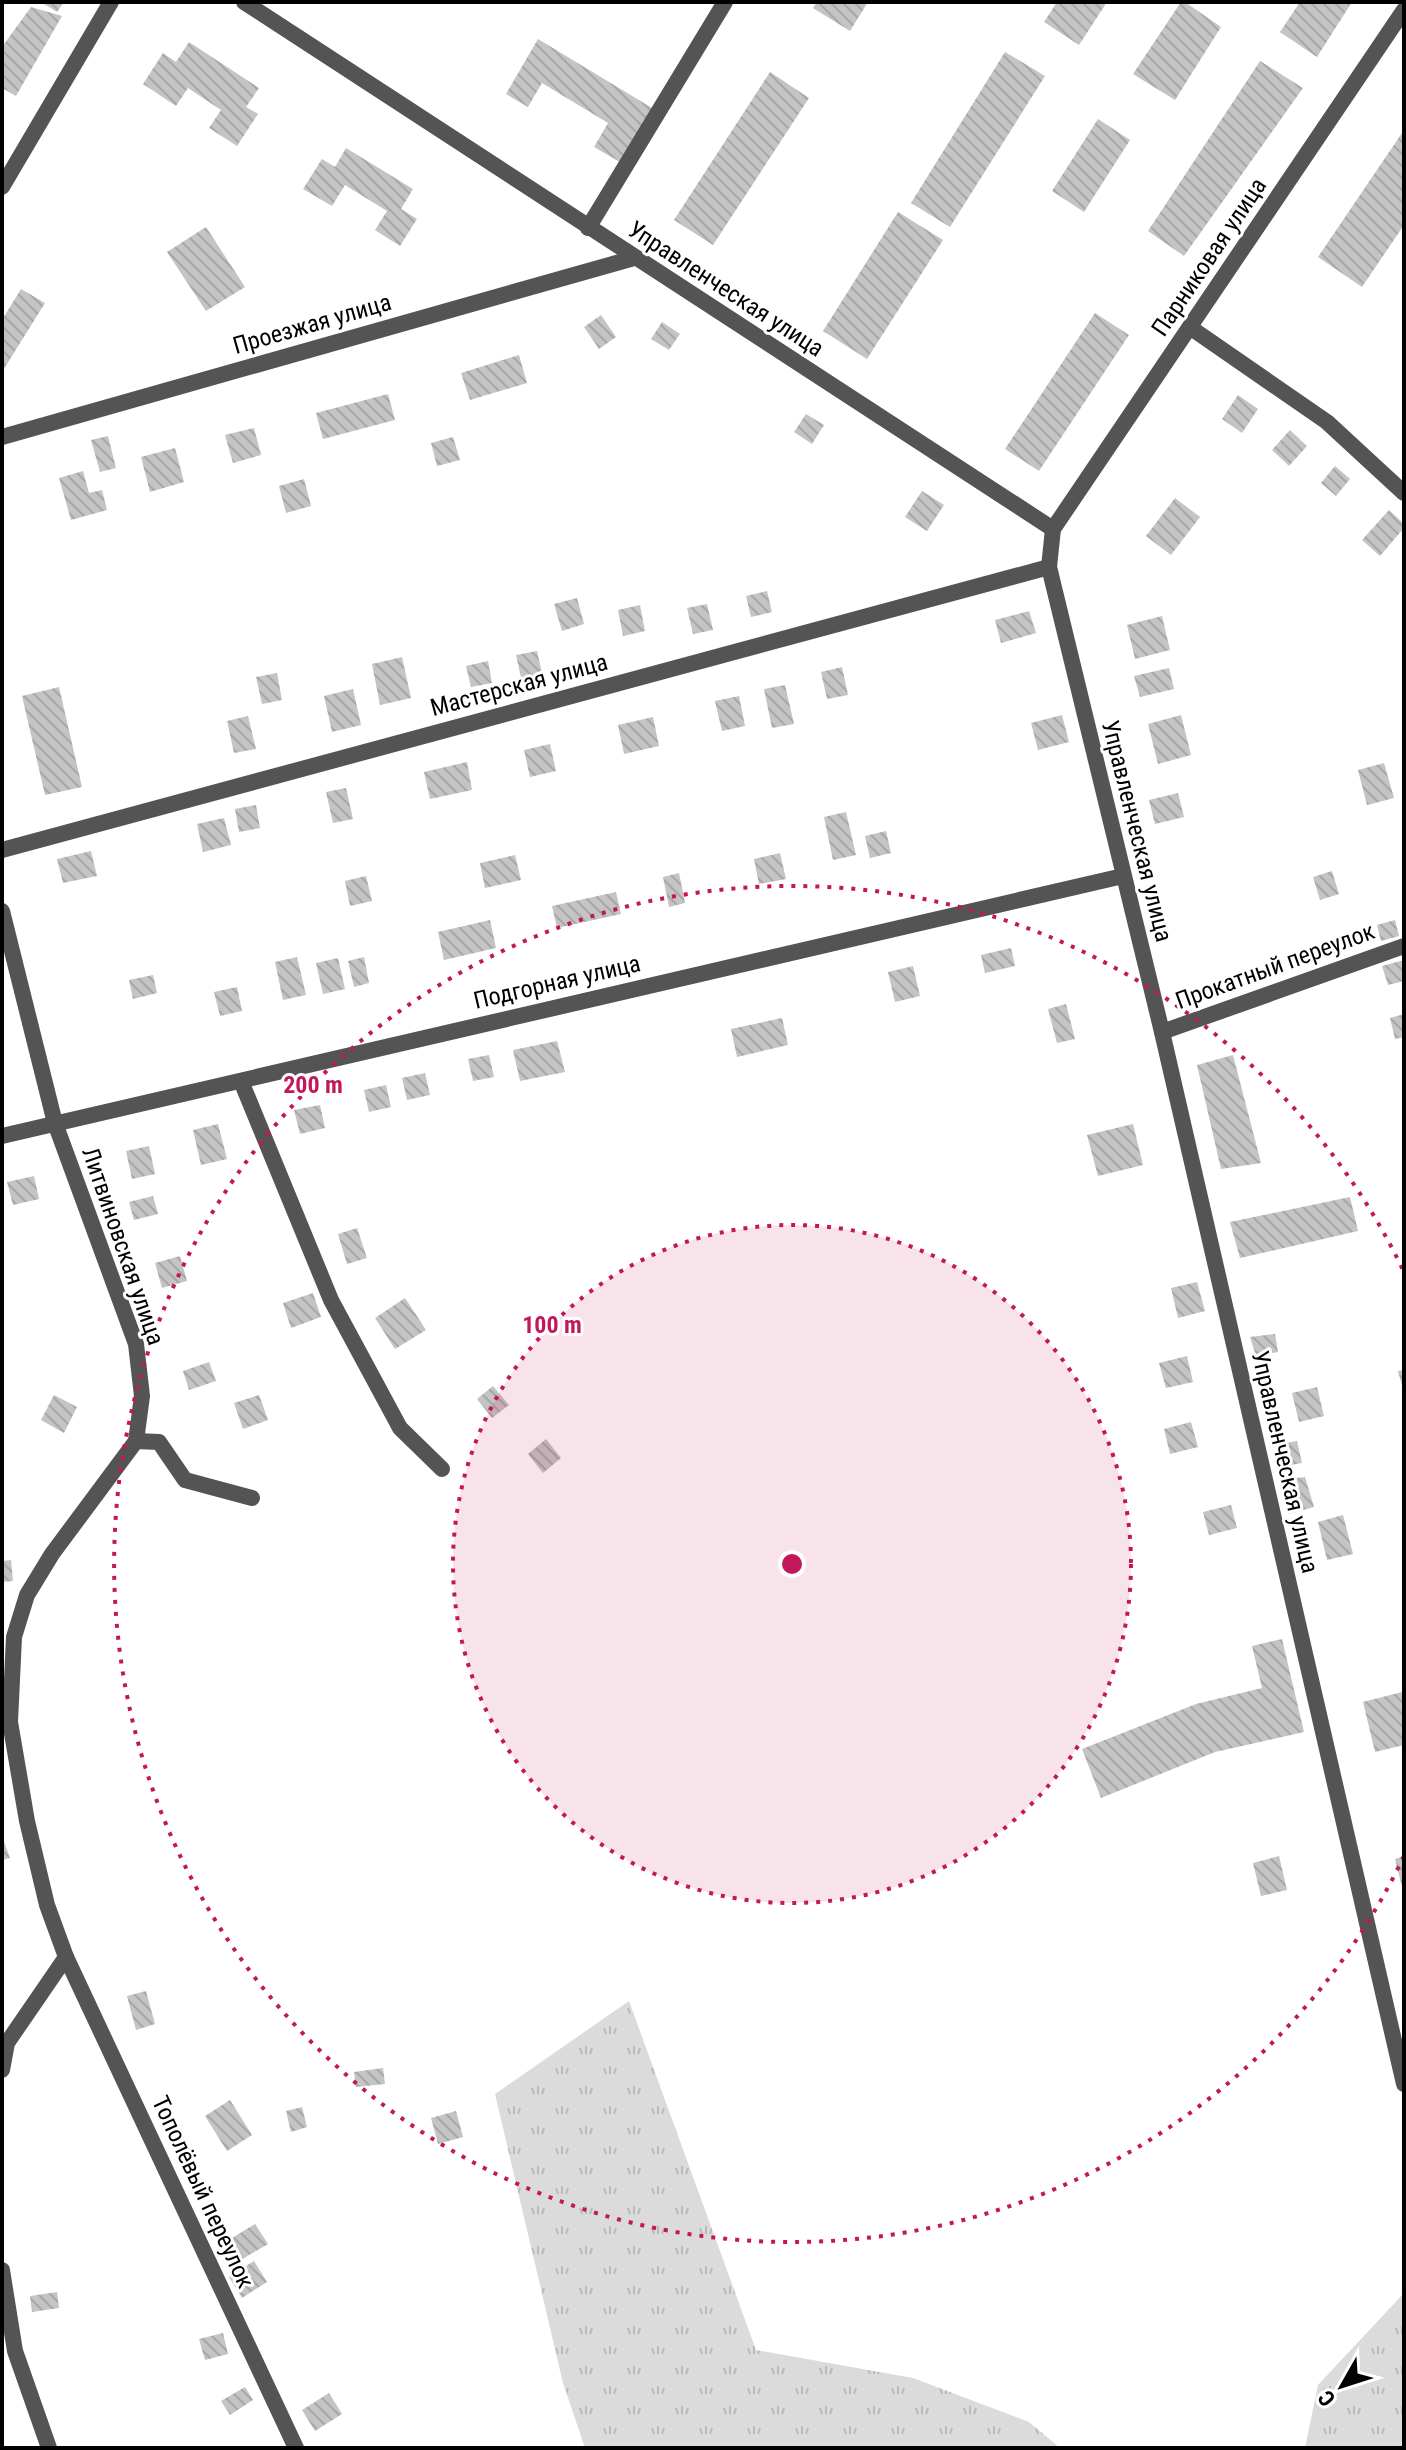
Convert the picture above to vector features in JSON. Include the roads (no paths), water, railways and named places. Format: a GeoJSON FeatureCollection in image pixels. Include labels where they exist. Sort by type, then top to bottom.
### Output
{"type":"FeatureCollection","features":[{"type":"Feature","properties":{"kind":"street"},"geometry":{"type":"LineString","coordinates":[[2,187],[111,2]]}},
{"type":"Feature","properties":{"kind":"street","name":"Управленческая улица"},"geometry":{"type":"LineString","coordinates":[[244,2],[1053,529],[1049,567],[1162,1032],[1404,2084]]}},
{"type":"Feature","properties":{"kind":"street"},"geometry":{"type":"LineString","coordinates":[[588,228],[725,2]]}},
{"type":"Feature","properties":{"kind":"street","name":"Парниковая улица"},"geometry":{"type":"LineString","coordinates":[[1053,529],[1404,10]]}},
{"type":"Feature","properties":{"kind":"street","name":"Проезжая улица"},"geometry":{"type":"LineString","coordinates":[[2,437],[634,258]]}},
{"type":"Feature","properties":{"kind":"street"},"geometry":{"type":"LineString","coordinates":[[1191,328],[1327,422],[1404,493]]}},
{"type":"Feature","properties":{"kind":"street","name":"Мастерская улица"},"geometry":{"type":"LineString","coordinates":[[2,850],[1049,567]]}},
{"type":"Feature","properties":{"kind":"street","name":"Подгорная улица"},"geometry":{"type":"LineString","coordinates":[[2,1136],[1123,876]]}},
{"type":"Feature","properties":{"kind":"street","name":"Литвиновская улица"},"geometry":{"type":"LineString","coordinates":[[2,911],[55,1123],[136,1344],[142,1396],[136,1441],[52,1554],[27,1595],[8,1639],[10,1722],[27,1821],[47,1905],[66,1957]]}},
{"type":"Feature","properties":{"kind":"street","name":"Прокатный переулок"},"geometry":{"type":"LineString","coordinates":[[1162,1032],[1404,946]]}},
{"type":"Feature","properties":{"kind":"street"},"geometry":{"type":"LineString","coordinates":[[241,1081],[331,1300],[400,1428],[442,1469]]}},
{"type":"Feature","properties":{"kind":"street"},"geometry":{"type":"LineString","coordinates":[[136,1441],[159,1442],[185,1480],[252,1498]]}},
{"type":"Feature","properties":{"kind":"street"},"geometry":{"type":"LineString","coordinates":[[2,2070],[7,2043],[66,1957]]}},
{"type":"Feature","properties":{"kind":"street","name":"Тополёвый переулок"},"geometry":{"type":"LineString","coordinates":[[66,1957],[296,2448]]}},
{"type":"Feature","properties":{"kind":"street"},"geometry":{"type":"LineString","coordinates":[[2,2270],[15,2351],[49,2448]]}}]}
